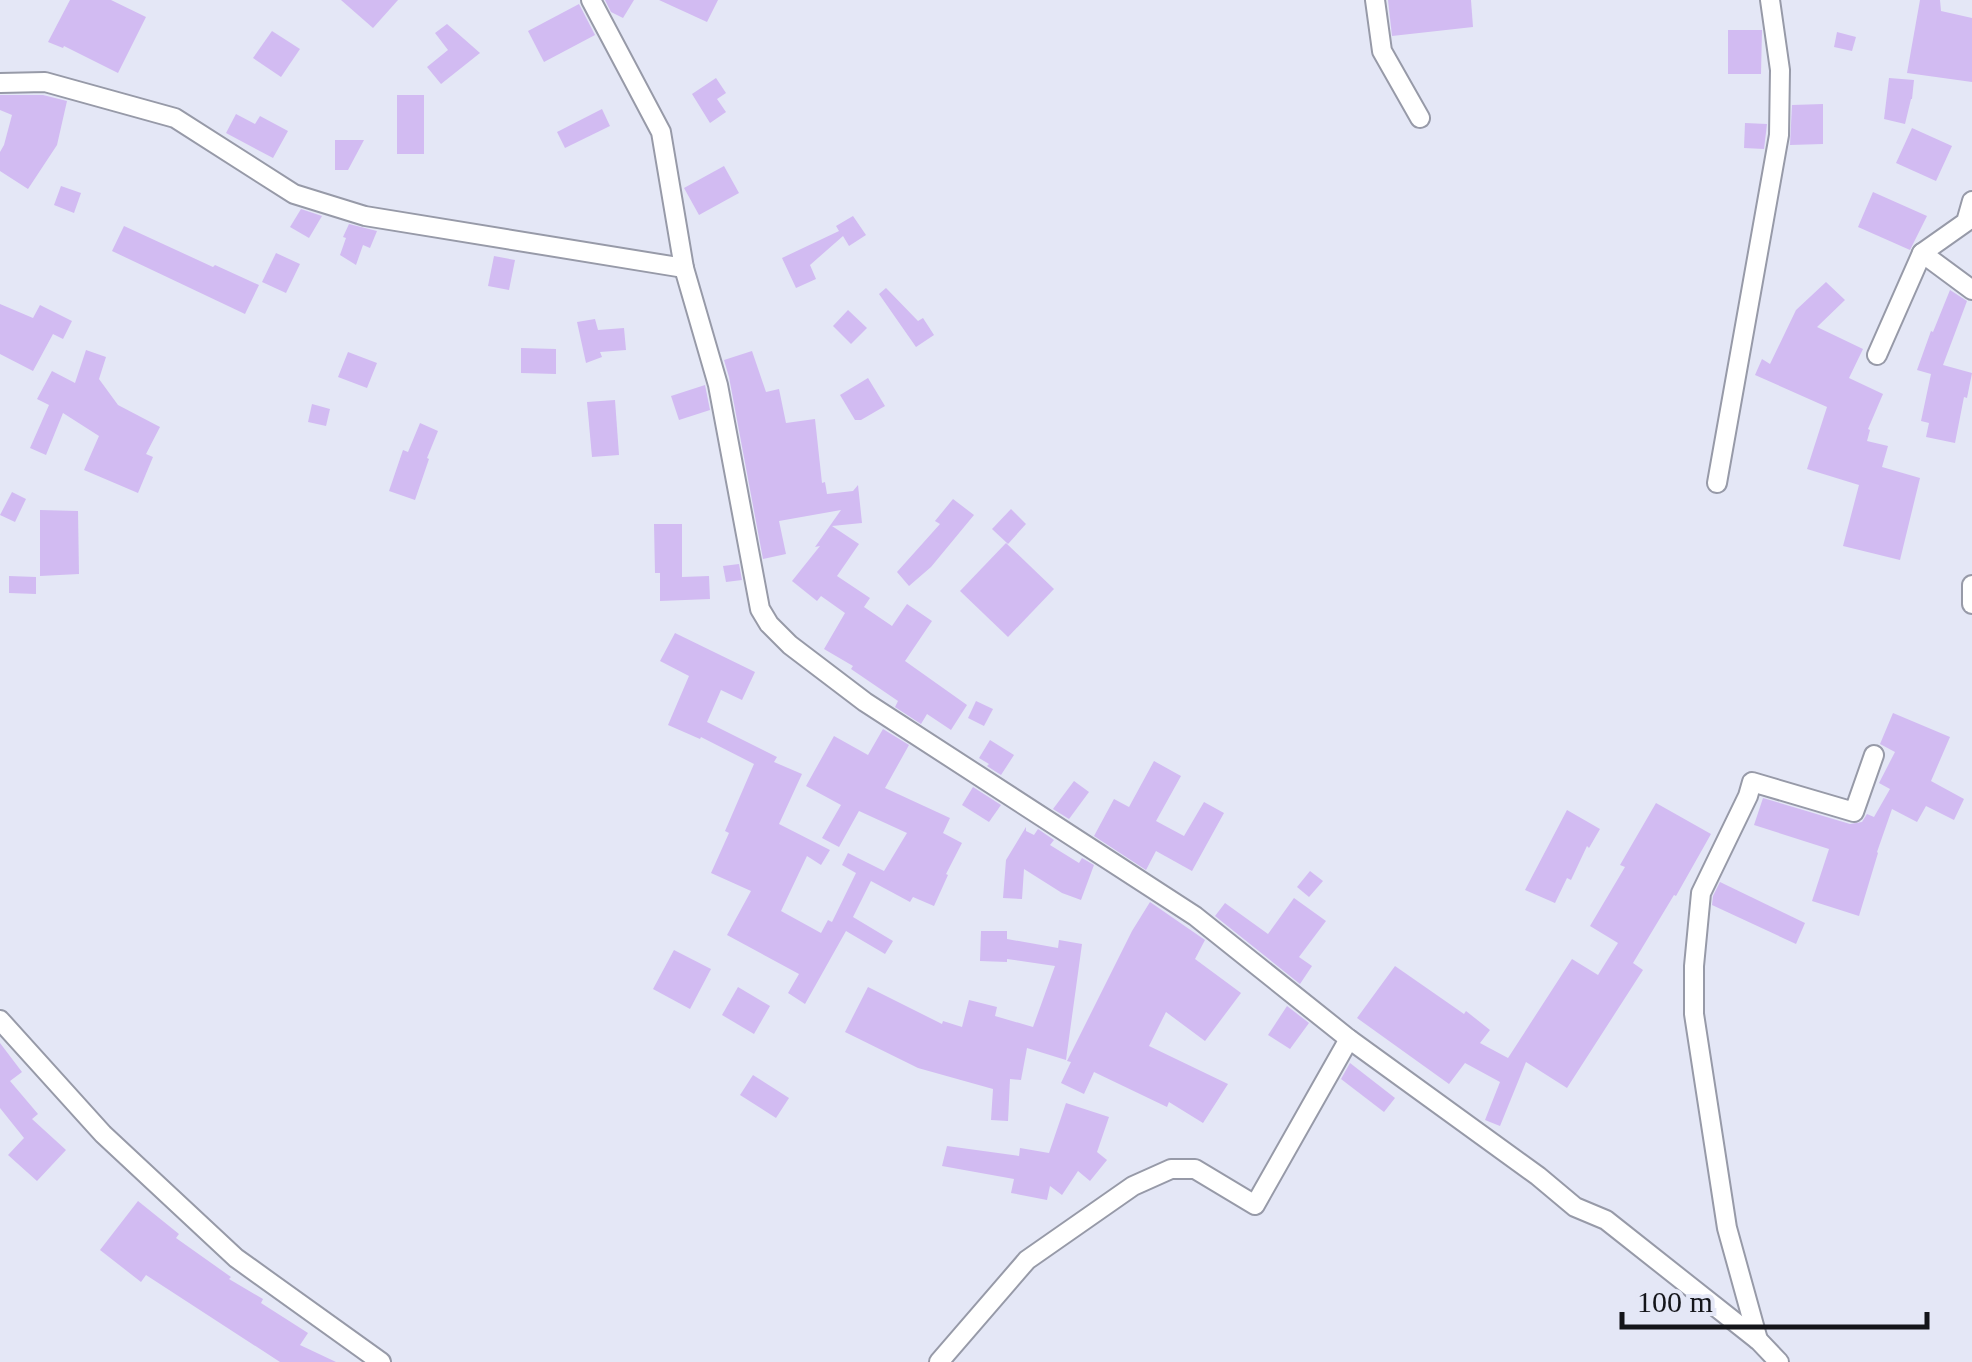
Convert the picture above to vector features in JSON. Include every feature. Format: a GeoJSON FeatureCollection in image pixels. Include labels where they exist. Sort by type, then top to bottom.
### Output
{"type":"FeatureCollection","features":[{"type":"Feature","properties":{"kind":"street"},"geometry":{"type":"LineString","coordinates":[[592,0],[661,132],[684,268],[718,385],[760,609],[769,624],[865,702],[1194,916],[1574,1207],[1606,1220],[1758,1340],[1778,1362]]}},
{"type":"Feature","properties":{"kind":"street"},"geometry":{"type":"LineString","coordinates":[[1374,0],[1382,51],[1420,118]]}},
{"type":"Feature","properties":{"kind":"street"},"geometry":{"type":"LineString","coordinates":[[1717,483],[1779,135],[1780,70],[1770,0]]}},
{"type":"Feature","properties":{"kind":"street"},"geometry":{"type":"LineString","coordinates":[[0,83],[46,82],[175,118],[294,194],[366,216],[684,268]]}},
{"type":"Feature","properties":{"kind":"street"},"geometry":{"type":"LineString","coordinates":[[1877,356],[1922,253],[1969,223],[1972,201]]}},
{"type":"Feature","properties":{"kind":"street"},"geometry":{"type":"LineString","coordinates":[[1922,253],[1972,290]]}},
{"type":"Feature","properties":{"kind":"street"},"geometry":{"type":"LineString","coordinates":[[1972,584],[1972,604]]}},
{"type":"Feature","properties":{"kind":"street"},"geometry":{"type":"LineString","coordinates":[[1758,1340],[1727,1228],[1694,1014],[1701,893],[1752,782],[1854,812],[1874,755]]}},
{"type":"Feature","properties":{"kind":"street"},"geometry":{"type":"LineString","coordinates":[[0,1020],[103,1134],[236,1258],[380,1362]]}},
{"type":"Feature","properties":{"kind":"street"},"geometry":{"type":"LineString","coordinates":[[940,1362],[1027,1260],[1134,1186],[1172,1169],[1194,1169],[1254,1206],[1349,1038]]}},
{"type":"Feature","properties":{"kind":"building"},"geometry":{"type":"Polygon","coordinates":[[[70,0],[111,0],[146,17],[118,73],[48,42],[70,0]]]}},
{"type":"Feature","properties":{"kind":"building"},"geometry":{"type":"Polygon","coordinates":[[[341,0],[398,0],[373,28],[341,0]]]}},
{"type":"Feature","properties":{"kind":"building"},"geometry":{"type":"Polygon","coordinates":[[[605,0],[634,0],[623,18],[611,12],[605,0]]]}},
{"type":"Feature","properties":{"kind":"building"},"geometry":{"type":"Polygon","coordinates":[[[659,0],[718,0],[707,22],[659,0]]]}},
{"type":"Feature","properties":{"kind":"building"},"geometry":{"type":"Polygon","coordinates":[[[1388,0],[1471,0],[1473,27],[1392,36],[1388,0]]]}},
{"type":"Feature","properties":{"kind":"building"},"geometry":{"type":"Polygon","coordinates":[[[1920,0],[1940,0],[1941,11],[1972,18],[1972,82],[1907,73],[1920,0]]]}},
{"type":"Feature","properties":{"kind":"building"},"geometry":{"type":"Polygon","coordinates":[[[579,4],[595,35],[544,62],[528,31],[579,4]]]}},
{"type":"Feature","properties":{"kind":"building"},"geometry":{"type":"Polygon","coordinates":[[[447,24],[480,53],[441,84],[427,67],[448,50],[435,33],[447,24]]]}},
{"type":"Feature","properties":{"kind":"building"},"geometry":{"type":"Polygon","coordinates":[[[1728,30],[1762,30],[1761,74],[1728,74],[1728,30]]]}},
{"type":"Feature","properties":{"kind":"building"},"geometry":{"type":"Polygon","coordinates":[[[272,31],[300,49],[281,77],[253,58],[272,31]]]}},
{"type":"Feature","properties":{"kind":"building"},"geometry":{"type":"Polygon","coordinates":[[[1837,32],[1856,37],[1852,51],[1834,47],[1837,32]]]}},
{"type":"Feature","properties":{"kind":"building"},"geometry":{"type":"Polygon","coordinates":[[[716,78],[726,93],[717,99],[726,112],[710,123],[692,94],[716,78]]]}},
{"type":"Feature","properties":{"kind":"building"},"geometry":{"type":"Polygon","coordinates":[[[1889,78],[1914,80],[1905,124],[1884,119],[1889,78]]]}},
{"type":"Feature","properties":{"kind":"building"},"geometry":{"type":"Polygon","coordinates":[[[0,95],[43,95],[67,101],[57,145],[28,189],[0,171],[0,152],[12,115],[0,110],[0,95]]]}},
{"type":"Feature","properties":{"kind":"building"},"geometry":{"type":"Polygon","coordinates":[[[397,95],[424,95],[424,154],[397,154],[397,95]]]}},
{"type":"Feature","properties":{"kind":"building"},"geometry":{"type":"Polygon","coordinates":[[[1823,104],[1823,144],[1790,145],[1792,105],[1823,104]]]}},
{"type":"Feature","properties":{"kind":"building"},"geometry":{"type":"Polygon","coordinates":[[[602,109],[610,126],[565,148],[557,132],[602,109]]]}},
{"type":"Feature","properties":{"kind":"building"},"geometry":{"type":"Polygon","coordinates":[[[236,114],[255,124],[260,116],[288,131],[273,158],[226,133],[236,114]]]}},
{"type":"Feature","properties":{"kind":"building"},"geometry":{"type":"Polygon","coordinates":[[[1745,123],[1767,124],[1764,149],[1744,148],[1745,123]]]}},
{"type":"Feature","properties":{"kind":"building"},"geometry":{"type":"Polygon","coordinates":[[[1912,128],[1952,146],[1936,181],[1896,163],[1912,128]]]}},
{"type":"Feature","properties":{"kind":"building"},"geometry":{"type":"Polygon","coordinates":[[[335,140],[364,140],[348,170],[335,170],[335,140]]]}},
{"type":"Feature","properties":{"kind":"building"},"geometry":{"type":"Polygon","coordinates":[[[724,166],[739,193],[699,215],[684,188],[724,166]]]}},
{"type":"Feature","properties":{"kind":"building"},"geometry":{"type":"Polygon","coordinates":[[[61,186],[81,193],[74,213],[54,205],[61,186]]]}},
{"type":"Feature","properties":{"kind":"building"},"geometry":{"type":"Polygon","coordinates":[[[1873,192],[1927,216],[1910,250],[1858,227],[1873,192]]]}},
{"type":"Feature","properties":{"kind":"building"},"geometry":{"type":"Polygon","coordinates":[[[301,209],[322,216],[309,238],[290,227],[301,209]]]}},
{"type":"Feature","properties":{"kind":"building"},"geometry":{"type":"Polygon","coordinates":[[[853,216],[866,235],[849,246],[843,236],[810,265],[816,279],[796,288],[782,258],[839,231],[836,226],[853,216]]]}},
{"type":"Feature","properties":{"kind":"building"},"geometry":{"type":"Polygon","coordinates":[[[349,224],[377,231],[370,248],[363,245],[356,265],[340,255],[349,224]]]}},
{"type":"Feature","properties":{"kind":"building"},"geometry":{"type":"Polygon","coordinates":[[[124,226],[259,285],[245,314],[112,251],[124,226]]]}},
{"type":"Feature","properties":{"kind":"building"},"geometry":{"type":"Polygon","coordinates":[[[276,253],[300,264],[286,293],[262,282],[276,253]]]}},
{"type":"Feature","properties":{"kind":"building"},"geometry":{"type":"Polygon","coordinates":[[[494,256],[515,260],[509,290],[488,286],[494,256]]]}},
{"type":"Feature","properties":{"kind":"building"},"geometry":{"type":"Polygon","coordinates":[[[1826,282],[1845,300],[1817,327],[1863,349],[1849,378],[1883,394],[1867,441],[1888,446],[1882,467],[1920,478],[1900,560],[1843,546],[1859,485],[1807,469],[1827,407],[1755,375],[1762,359],[1770,364],[1796,310],[1826,282]]]}},
{"type":"Feature","properties":{"kind":"building"},"geometry":{"type":"Polygon","coordinates":[[[886,288],[918,321],[923,318],[934,335],[916,347],[879,294],[886,288]]]}},
{"type":"Feature","properties":{"kind":"building"},"geometry":{"type":"Polygon","coordinates":[[[1950,290],[1967,301],[1943,365],[1972,373],[1955,443],[1926,437],[1929,423],[1921,421],[1931,374],[1917,370],[1950,290]]]}},
{"type":"Feature","properties":{"kind":"building"},"geometry":{"type":"Polygon","coordinates":[[[0,304],[33,318],[40,305],[72,321],[63,339],[53,334],[33,371],[0,354],[0,304]]]}},
{"type":"Feature","properties":{"kind":"building"},"geometry":{"type":"Polygon","coordinates":[[[848,310],[867,328],[851,344],[833,326],[848,310]]]}},
{"type":"Feature","properties":{"kind":"building"},"geometry":{"type":"Polygon","coordinates":[[[595,319],[598,330],[624,328],[626,350],[600,352],[602,357],[586,363],[577,322],[595,319]]]}},
{"type":"Feature","properties":{"kind":"building"},"geometry":{"type":"Polygon","coordinates":[[[521,348],[556,349],[556,374],[521,373],[521,348]]]}},
{"type":"Feature","properties":{"kind":"building"},"geometry":{"type":"Polygon","coordinates":[[[86,350],[106,357],[99,379],[118,405],[160,427],[146,454],[153,457],[138,493],[84,470],[99,436],[63,413],[46,455],[30,448],[49,405],[37,399],[52,371],[75,383],[86,350]]]}},
{"type":"Feature","properties":{"kind":"building"},"geometry":{"type":"Polygon","coordinates":[[[752,351],[766,392],[779,389],[786,423],[815,419],[822,483],[825,482],[827,494],[853,491],[858,485],[862,523],[832,526],[859,544],[837,576],[870,598],[864,607],[892,626],[907,604],[932,621],[905,661],[967,705],[951,730],[927,714],[921,724],[895,707],[898,701],[851,669],[853,666],[824,649],[845,613],[821,596],[817,601],[792,581],[820,546],[815,547],[841,510],[779,521],[786,554],[763,559],[724,360],[752,351]]]}},
{"type":"Feature","properties":{"kind":"building"},"geometry":{"type":"Polygon","coordinates":[[[348,352],[377,363],[367,388],[338,377],[348,352]]]}},
{"type":"Feature","properties":{"kind":"building"},"geometry":{"type":"Polygon","coordinates":[[[868,378],[885,406],[855,420],[840,395],[868,378]]]}},
{"type":"Feature","properties":{"kind":"building"},"geometry":{"type":"Polygon","coordinates":[[[705,385],[710,410],[679,420],[671,396],[705,385]]]}},
{"type":"Feature","properties":{"kind":"building"},"geometry":{"type":"Polygon","coordinates":[[[615,400],[619,455],[592,457],[587,402],[615,400]]]}},
{"type":"Feature","properties":{"kind":"building"},"geometry":{"type":"Polygon","coordinates":[[[312,404],[330,409],[326,426],[308,422],[312,404]]]}},
{"type":"Feature","properties":{"kind":"building"},"geometry":{"type":"Polygon","coordinates":[[[420,423],[438,431],[415,500],[389,491],[403,450],[408,452],[420,423]]]}},
{"type":"Feature","properties":{"kind":"building"},"geometry":{"type":"Polygon","coordinates":[[[12,492],[26,499],[15,522],[0,515],[12,492]]]}},
{"type":"Feature","properties":{"kind":"building"},"geometry":{"type":"Polygon","coordinates":[[[953,499],[974,515],[931,567],[909,586],[897,572],[940,524],[935,521],[953,499]]]}},
{"type":"Feature","properties":{"kind":"building"},"geometry":{"type":"Polygon","coordinates":[[[1011,509],[1026,524],[1008,544],[992,529],[1011,509]]]}},
{"type":"Feature","properties":{"kind":"building"},"geometry":{"type":"Polygon","coordinates":[[[40,510],[78,511],[79,574],[40,576],[40,510]]]}},
{"type":"Feature","properties":{"kind":"building"},"geometry":{"type":"Polygon","coordinates":[[[654,524],[682,524],[682,577],[709,576],[710,599],[660,601],[654,524]]]}},
{"type":"Feature","properties":{"kind":"building"},"geometry":{"type":"Polygon","coordinates":[[[1006,543],[1054,589],[1008,637],[960,591],[1006,543]]]}},
{"type":"Feature","properties":{"kind":"building"},"geometry":{"type":"Polygon","coordinates":[[[739,564],[742,580],[726,582],[723,566],[739,564]]]}},
{"type":"Feature","properties":{"kind":"building"},"geometry":{"type":"Polygon","coordinates":[[[9,576],[36,577],[36,594],[9,593],[9,576]]]}},
{"type":"Feature","properties":{"kind":"building"},"geometry":{"type":"Polygon","coordinates":[[[675,633],[755,672],[742,700],[721,690],[707,722],[802,774],[779,824],[830,850],[821,865],[807,856],[781,911],[821,933],[828,920],[832,922],[856,873],[842,865],[848,853],[884,871],[907,833],[859,811],[839,847],[822,838],[841,805],[806,786],[834,736],[868,755],[883,729],[909,745],[885,788],[950,818],[943,833],[962,843],[934,906],[913,897],[910,902],[871,881],[853,917],[893,941],[885,954],[846,931],[805,1004],[788,993],[799,974],[727,935],[751,891],[711,873],[754,764],[668,725],[689,676],[660,661],[675,633]]]}},
{"type":"Feature","properties":{"kind":"building"},"geometry":{"type":"Polygon","coordinates":[[[976,701],[993,709],[984,726],[968,718],[976,701]]]}},
{"type":"Feature","properties":{"kind":"building"},"geometry":{"type":"Polygon","coordinates":[[[1893,713],[1950,737],[1931,781],[1964,799],[1954,820],[1926,806],[1917,822],[1892,809],[1859,916],[1812,901],[1829,849],[1754,825],[1763,798],[1850,824],[1862,822],[1867,814],[1874,817],[1890,789],[1879,783],[1895,752],[1880,744],[1893,713]]]}},
{"type":"Feature","properties":{"kind":"building"},"geometry":{"type":"Polygon","coordinates":[[[990,740],[1014,755],[1001,775],[979,758],[990,740]]]}},
{"type":"Feature","properties":{"kind":"building"},"geometry":{"type":"Polygon","coordinates":[[[1154,761],[1181,776],[1156,821],[1184,836],[1204,802],[1224,813],[1192,871],[1156,851],[1146,870],[1094,836],[1114,799],[1129,807],[1154,761]]]}},
{"type":"Feature","properties":{"kind":"building"},"geometry":{"type":"Polygon","coordinates":[[[1074,781],[1089,792],[1069,819],[1053,809],[1074,781]]]}},
{"type":"Feature","properties":{"kind":"building"},"geometry":{"type":"Polygon","coordinates":[[[973,787],[1001,805],[989,822],[962,805],[973,787]]]}},
{"type":"Feature","properties":{"kind":"building"},"geometry":{"type":"Polygon","coordinates":[[[1656,803],[1711,834],[1633,963],[1643,970],[1567,1088],[1526,1062],[1500,1126],[1485,1120],[1500,1082],[1465,1063],[1449,1084],[1357,1018],[1395,966],[1490,1030],[1480,1043],[1508,1058],[1572,959],[1598,975],[1618,943],[1590,926],[1656,803]]]}},
{"type":"Feature","properties":{"kind":"building"},"geometry":{"type":"Polygon","coordinates":[[[1567,810],[1600,829],[1555,903],[1525,890],[1567,810]]]}},
{"type":"Feature","properties":{"kind":"building"},"geometry":{"type":"Polygon","coordinates":[[[1026,827],[1034,835],[1038,829],[1054,840],[1050,845],[1079,863],[1082,858],[1094,865],[1081,900],[1024,869],[1022,899],[1003,898],[1006,860],[1026,827]]]}},
{"type":"Feature","properties":{"kind":"building"},"geometry":{"type":"Polygon","coordinates":[[[1310,871],[1323,881],[1309,897],[1297,887],[1310,871]]]}},
{"type":"Feature","properties":{"kind":"building"},"geometry":{"type":"Polygon","coordinates":[[[1720,882],[1805,923],[1796,944],[1712,905],[1720,882]]]}},
{"type":"Feature","properties":{"kind":"building"},"geometry":{"type":"Polygon","coordinates":[[[1294,898],[1326,921],[1299,957],[1312,966],[1300,984],[1215,916],[1225,903],[1268,934],[1294,898]]]}},
{"type":"Feature","properties":{"kind":"building"},"geometry":{"type":"Polygon","coordinates":[[[1150,902],[1205,940],[1195,959],[1241,993],[1205,1041],[1166,1012],[1149,1046],[1228,1084],[1203,1123],[1169,1102],[1167,1107],[1094,1072],[1084,1094],[1061,1083],[1071,1062],[1067,1061],[1150,902]]]}},
{"type":"Feature","properties":{"kind":"building"},"geometry":{"type":"Polygon","coordinates":[[[981,931],[1007,931],[1007,939],[1058,948],[1059,940],[1082,944],[1066,1060],[1027,1048],[1021,1080],[1010,1079],[1008,1121],[991,1120],[993,1089],[918,1068],[845,1032],[868,987],[942,1024],[943,1021],[962,1027],[969,1000],[997,1007],[995,1016],[1033,1027],[1055,966],[1007,959],[980,961],[981,931]]]}},
{"type":"Feature","properties":{"kind":"building"},"geometry":{"type":"Polygon","coordinates":[[[674,950],[711,969],[690,1009],[653,989],[674,950]]]}},
{"type":"Feature","properties":{"kind":"building"},"geometry":{"type":"Polygon","coordinates":[[[738,987],[770,1006],[754,1034],[722,1015],[738,987]]]}},
{"type":"Feature","properties":{"kind":"building"},"geometry":{"type":"Polygon","coordinates":[[[1287,1006],[1309,1023],[1290,1049],[1268,1035],[1287,1006]]]}},
{"type":"Feature","properties":{"kind":"building"},"geometry":{"type":"Polygon","coordinates":[[[0,1043],[22,1072],[10,1081],[38,1114],[32,1119],[66,1150],[37,1181],[8,1155],[24,1138],[0,1108],[0,1043]]]}},
{"type":"Feature","properties":{"kind":"building"},"geometry":{"type":"Polygon","coordinates":[[[1350,1063],[1395,1098],[1384,1112],[1341,1079],[1350,1063]]]}},
{"type":"Feature","properties":{"kind":"building"},"geometry":{"type":"Polygon","coordinates":[[[753,1075],[789,1098],[776,1118],[740,1095],[753,1075]]]}},
{"type":"Feature","properties":{"kind":"building"},"geometry":{"type":"Polygon","coordinates":[[[1066,1103],[1109,1117],[1097,1152],[1107,1160],[1090,1181],[1078,1171],[1062,1195],[1050,1186],[1047,1200],[1011,1193],[1014,1179],[942,1166],[947,1146],[1019,1156],[1020,1148],[1049,1153],[1066,1103]]]}},
{"type":"Feature","properties":{"kind":"building"},"geometry":{"type":"Polygon","coordinates":[[[138,1201],[179,1234],[176,1238],[229,1279],[263,1299],[261,1303],[308,1333],[300,1345],[336,1362],[280,1362],[146,1275],[141,1282],[100,1250],[138,1201]]]}}]}
